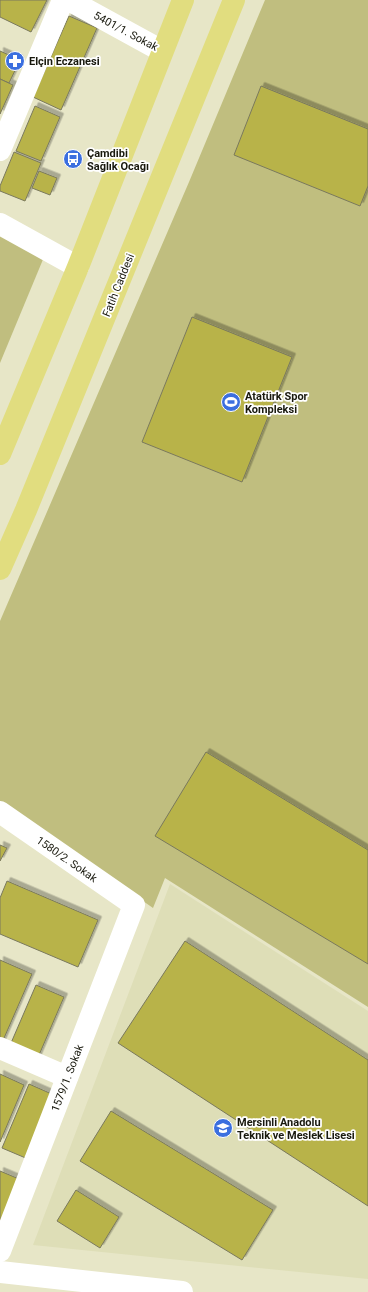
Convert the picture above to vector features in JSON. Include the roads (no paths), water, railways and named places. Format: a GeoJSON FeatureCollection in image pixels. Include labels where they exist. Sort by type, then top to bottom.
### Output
{"type":"FeatureCollection","features":[{"type":"Feature","properties":{"kind":"main road"},"geometry":{"type":"LineString","coordinates":[[0,454],[78,267],[182,0]]}},
{"type":"Feature","properties":{"kind":"main road","name":"Fatih Caddesi"},"geometry":{"type":"LineString","coordinates":[[0,569],[26,510],[234,0]]}},
{"type":"Feature","properties":{"kind":"street"},"geometry":{"type":"LineString","coordinates":[[0,150],[63,0]]}},
{"type":"Feature","properties":{"kind":"street","name":"5401/1. Sokak"},"geometry":{"type":"LineString","coordinates":[[69,0],[162,51]]}},
{"type":"Feature","properties":{"kind":"street"},"geometry":{"type":"LineString","coordinates":[[0,224],[78,267]]}},
{"type":"Feature","properties":{"kind":"street","name":"1580/2. Sokak"},"geometry":{"type":"LineString","coordinates":[[0,812],[134,905]]}},
{"type":"Feature","properties":{"kind":"street","name":"1579/1. Sokak"},"geometry":{"type":"LineString","coordinates":[[0,1252],[134,905]]}},
{"type":"Feature","properties":{"kind":"street"},"geometry":{"type":"LineString","coordinates":[[0,1048],[67,1077]]}},
{"type":"Feature","properties":{"kind":"street"},"geometry":{"type":"LineString","coordinates":[[0,1272],[182,1292]]}},
{"type":"Feature","properties":{"kind":"place","name":"Elçin Eczanesi"},"geometry":{"type":"Point","coordinates":[15,61]}},
{"type":"Feature","properties":{"kind":"place","name":"Çamdibi Sağlık Ocağı"},"geometry":{"type":"Point","coordinates":[73,159]}},
{"type":"Feature","properties":{"kind":"place","name":"Atatürk Spor Kompleksi"},"geometry":{"type":"Point","coordinates":[231,402]}},
{"type":"Feature","properties":{"kind":"place","name":"Mersinli Anadolu Teknik ve Meslek Lisesi"},"geometry":{"type":"Point","coordinates":[223,1128]}}]}
